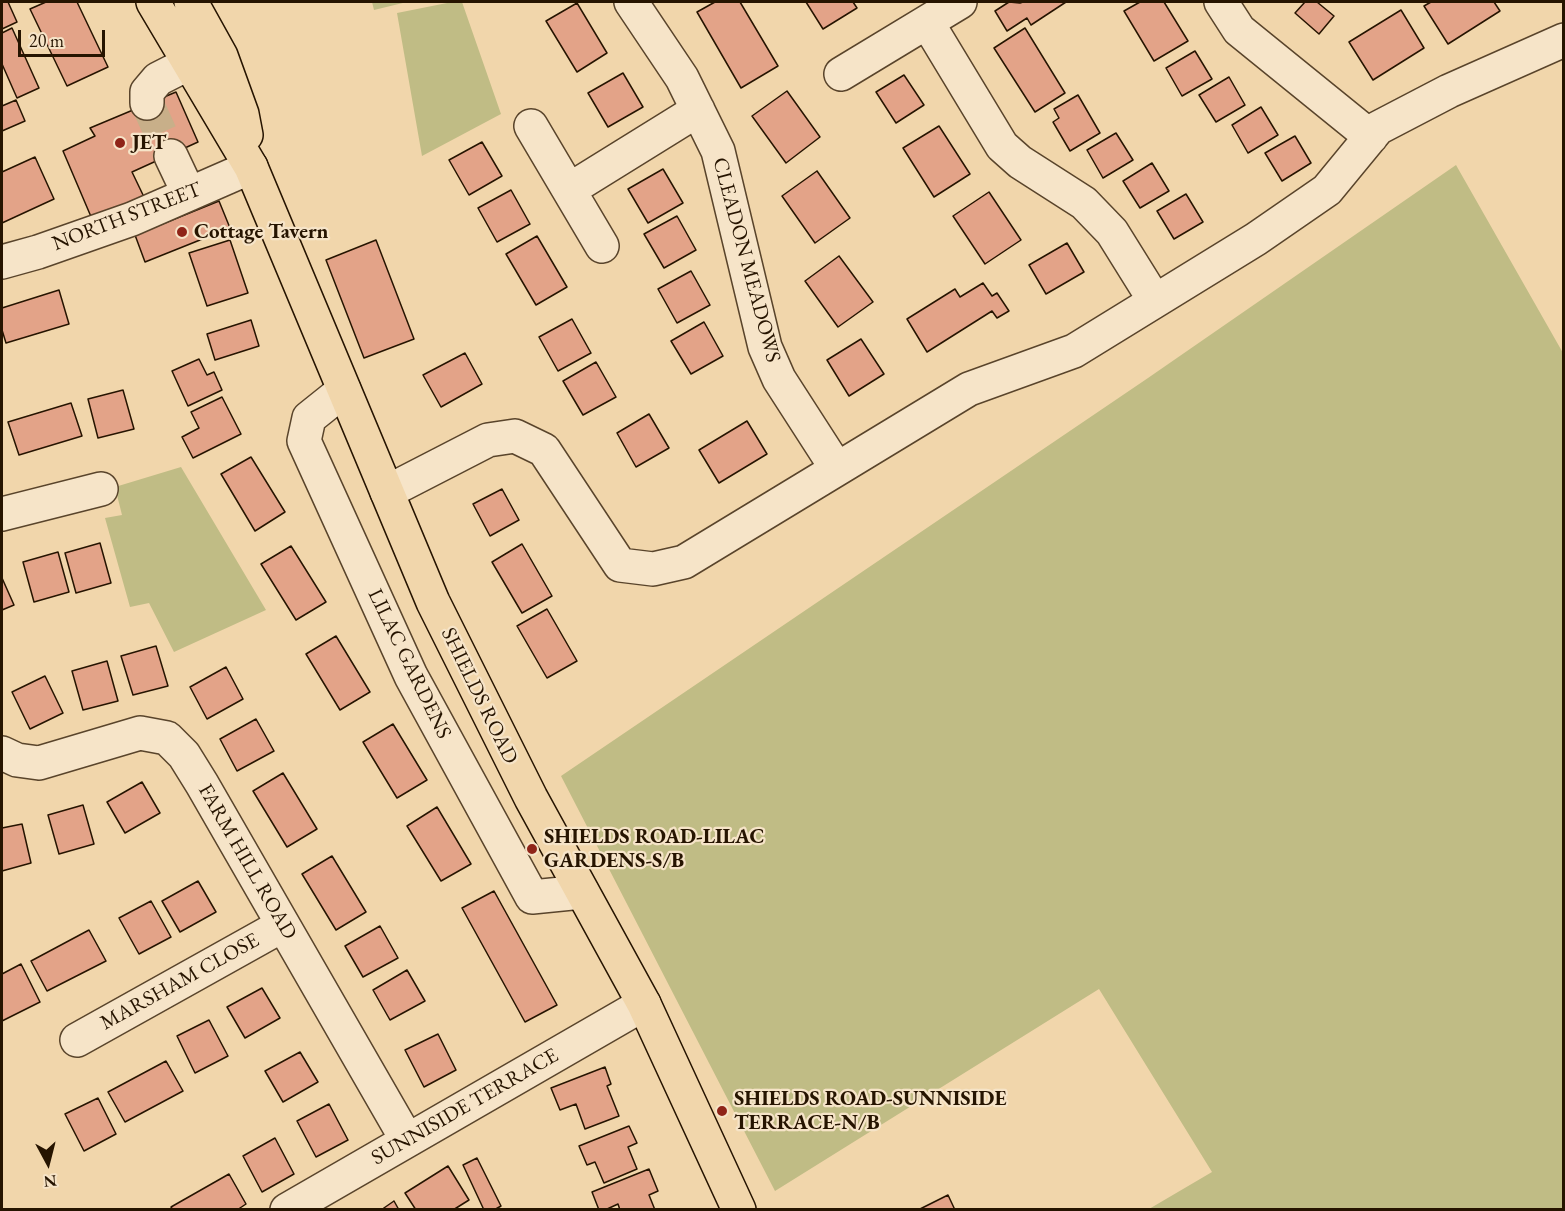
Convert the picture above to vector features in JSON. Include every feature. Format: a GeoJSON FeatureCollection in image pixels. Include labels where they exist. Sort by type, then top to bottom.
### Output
{"type":"FeatureCollection","features":[{"type":"Feature","properties":{"kind":"highway","name":"SHIELDS ROAD"},"geometry":{"type":"LineString","coordinates":[[153,2],[203,56],[242,114],[251,167],[432,602],[531,798],[644,1004],[739,1209]]}},
{"type":"Feature","properties":{"kind":"highway","name":"SHIELDS ROAD"},"geometry":{"type":"LineString","coordinates":[[191,2],[203,56]]}},
{"type":"Feature","properties":{"kind":"street","name":"CLEADON MEADOWS"},"geometry":{"type":"LineString","coordinates":[[631,2],[682,78],[718,151],[765,347],[779,379],[837,469]]}},
{"type":"Feature","properties":{"kind":"street"},"geometry":{"type":"LineString","coordinates":[[841,74],[960,2]]}},
{"type":"Feature","properties":{"kind":"street"},"geometry":{"type":"LineString","coordinates":[[1221,2],[1239,30],[1371,137]]}},
{"type":"Feature","properties":{"kind":"street"},"geometry":{"type":"LineString","coordinates":[[927,22],[1002,146],[1020,162],[1084,202],[1112,232],[1155,301]]}},
{"type":"Feature","properties":{"kind":"street"},"geometry":{"type":"LineString","coordinates":[[387,492],[489,440],[515,436],[544,450],[620,565],[653,569],[684,562],[969,389],[1074,351],[1256,240],[1327,190],[1378,128],[1449,91],[1563,40]]}},
{"type":"Feature","properties":{"kind":"street"},"geometry":{"type":"LineString","coordinates":[[147,104],[147,92],[158,79],[203,56]]}},
{"type":"Feature","properties":{"kind":"street"},"geometry":{"type":"LineString","coordinates":[[569,190],[698,110]]}},
{"type":"Feature","properties":{"kind":"street"},"geometry":{"type":"LineString","coordinates":[[531,126],[602,246]]}},
{"type":"Feature","properties":{"kind":"street"},"geometry":{"type":"LineString","coordinates":[[171,156],[189,194]]}},
{"type":"Feature","properties":{"kind":"street","name":"NORTH STREET"},"geometry":{"type":"LineString","coordinates":[[2,261],[38,252],[111,226],[251,167]]}},
{"type":"Feature","properties":{"kind":"street","name":"LILAC GARDENS"},"geometry":{"type":"LineString","coordinates":[[344,390],[309,418],[304,441],[411,676],[532,897],[582,892]]}},
{"type":"Feature","properties":{"kind":"street"},"geometry":{"type":"LineString","coordinates":[[2,514],[101,489]]}},
{"type":"Feature","properties":{"kind":"street","name":"FARM HILL ROAD"},"geometry":{"type":"LineString","coordinates":[[2,753],[18,760],[39,763],[140,733],[166,738],[184,755],[407,1140]]}},
{"type":"Feature","properties":{"kind":"street","name":"MARSHAM CLOSE"},"geometry":{"type":"LineString","coordinates":[[76,1040],[283,925]]}},
{"type":"Feature","properties":{"kind":"street","name":"SUNNISIDE TERRACE"},"geometry":{"type":"LineString","coordinates":[[289,1209],[644,1004]]}},
{"type":"Feature","properties":{"kind":"shaded area"},"geometry":{"type":"Polygon","coordinates":[[[372,2],[407,2],[374,10],[372,2]]]}},
{"type":"Feature","properties":{"kind":"shaded area"},"geometry":{"type":"Polygon","coordinates":[[[462,2],[501,114],[422,156],[397,13],[462,2]]]}},
{"type":"Feature","properties":{"kind":"shaded area"},"geometry":{"type":"Polygon","coordinates":[[[1456,165],[1563,353],[1563,1209],[1149,1209],[1212,1172],[1099,989],[775,1191],[561,776],[1148,378],[1456,165]]]}},
{"type":"Feature","properties":{"kind":"shaded area"},"geometry":{"type":"Polygon","coordinates":[[[181,467],[266,610],[174,652],[149,603],[130,607],[105,518],[122,515],[115,487],[181,467]]]}},
{"type":"Feature","properties":{"kind":"building"},"geometry":{"type":"Polygon","coordinates":[[[2,2],[8,2],[17,22],[2,29],[2,2]]]}},
{"type":"Feature","properties":{"kind":"building"},"geometry":{"type":"Polygon","coordinates":[[[46,2],[77,2],[108,67],[67,86],[30,9],[46,2]]]}},
{"type":"Feature","properties":{"kind":"building"},"geometry":{"type":"Polygon","coordinates":[[[715,2],[740,2],[778,66],[741,88],[697,12],[715,2]]]}},
{"type":"Feature","properties":{"kind":"building"},"geometry":{"type":"Polygon","coordinates":[[[806,2],[853,2],[857,8],[823,29],[806,2]]]}},
{"type":"Feature","properties":{"kind":"building"},"geometry":{"type":"Polygon","coordinates":[[[1009,2],[1066,2],[1031,25],[1027,18],[1007,31],[995,11],[1009,2]]]}},
{"type":"Feature","properties":{"kind":"building"},"geometry":{"type":"Polygon","coordinates":[[[1140,2],[1164,2],[1188,41],[1154,61],[1124,11],[1140,2]]]}},
{"type":"Feature","properties":{"kind":"building"},"geometry":{"type":"Polygon","coordinates":[[[1305,2],[1317,2],[1334,16],[1319,34],[1295,13],[1305,2]]]}},
{"type":"Feature","properties":{"kind":"building"},"geometry":{"type":"Polygon","coordinates":[[[1431,2],[1494,2],[1500,11],[1448,44],[1424,6],[1431,2]]]}},
{"type":"Feature","properties":{"kind":"building"},"geometry":{"type":"Polygon","coordinates":[[[577,3],[607,53],[577,72],[546,21],[577,3]]]}},
{"type":"Feature","properties":{"kind":"building"},"geometry":{"type":"Polygon","coordinates":[[[1401,10],[1424,48],[1373,80],[1349,42],[1401,10]]]}},
{"type":"Feature","properties":{"kind":"building"},"geometry":{"type":"Polygon","coordinates":[[[12,28],[39,88],[17,98],[2,64],[2,33],[12,28]]]}},
{"type":"Feature","properties":{"kind":"building"},"geometry":{"type":"Polygon","coordinates":[[[1025,28],[1065,93],[1035,112],[994,48],[1025,28]]]}},
{"type":"Feature","properties":{"kind":"building"},"geometry":{"type":"Polygon","coordinates":[[[1195,51],[1212,79],[1182,96],[1166,68],[1195,51]]]}},
{"type":"Feature","properties":{"kind":"building"},"geometry":{"type":"Polygon","coordinates":[[[623,73],[643,107],[608,127],[588,93],[623,73]]]}},
{"type":"Feature","properties":{"kind":"building"},"geometry":{"type":"Polygon","coordinates":[[[904,75],[924,105],[896,123],[876,92],[904,75]]]}},
{"type":"Feature","properties":{"kind":"building"},"geometry":{"type":"Polygon","coordinates":[[[1229,77],[1245,105],[1216,122],[1199,95],[1229,77]]]}},
{"type":"Feature","properties":{"kind":"building"},"geometry":{"type":"Polygon","coordinates":[[[787,91],[820,137],[786,163],[752,116],[787,91]]]}},
{"type":"Feature","properties":{"kind":"building"},"geometry":{"type":"Polygon","coordinates":[[[176,92],[198,142],[132,172],[144,197],[92,219],[63,151],[95,136],[90,128],[176,92]]]}},
{"type":"Feature","properties":{"kind":"building"},"geometry":{"type":"Polygon","coordinates":[[[1078,95],[1100,133],[1070,151],[1053,122],[1059,118],[1054,109],[1078,95]]]}},
{"type":"Feature","properties":{"kind":"building"},"geometry":{"type":"Polygon","coordinates":[[[16,100],[25,121],[2,131],[2,106],[16,100]]]}},
{"type":"Feature","properties":{"kind":"building"},"geometry":{"type":"Polygon","coordinates":[[[1261,107],[1278,135],[1248,153],[1232,125],[1261,107]]]}},
{"type":"Feature","properties":{"kind":"building"},"geometry":{"type":"Polygon","coordinates":[[[939,126],[970,174],[934,197],[903,148],[939,126]]]}},
{"type":"Feature","properties":{"kind":"building"},"geometry":{"type":"Polygon","coordinates":[[[1116,133],[1133,160],[1103,178],[1087,150],[1116,133]]]}},
{"type":"Feature","properties":{"kind":"building"},"geometry":{"type":"Polygon","coordinates":[[[1295,136],[1311,163],[1282,181],[1265,153],[1295,136]]]}},
{"type":"Feature","properties":{"kind":"building"},"geometry":{"type":"Polygon","coordinates":[[[482,142],[502,176],[469,195],[449,160],[482,142]]]}},
{"type":"Feature","properties":{"kind":"building"},"geometry":{"type":"Polygon","coordinates":[[[35,157],[54,199],[2,223],[2,172],[35,157]]]}},
{"type":"Feature","properties":{"kind":"building"},"geometry":{"type":"Polygon","coordinates":[[[1152,163],[1169,191],[1140,208],[1123,181],[1152,163]]]}},
{"type":"Feature","properties":{"kind":"building"},"geometry":{"type":"Polygon","coordinates":[[[663,169],[683,203],[648,223],[628,189],[663,169]]]}},
{"type":"Feature","properties":{"kind":"building"},"geometry":{"type":"Polygon","coordinates":[[[817,171],[850,218],[815,243],[782,196],[817,171]]]}},
{"type":"Feature","properties":{"kind":"building"},"geometry":{"type":"Polygon","coordinates":[[[511,190],[530,224],[497,242],[478,208],[511,190]]]}},
{"type":"Feature","properties":{"kind":"building"},"geometry":{"type":"Polygon","coordinates":[[[989,192],[1021,240],[985,264],[953,216],[989,192]]]}},
{"type":"Feature","properties":{"kind":"building"},"geometry":{"type":"Polygon","coordinates":[[[1186,194],[1203,222],[1174,239],[1157,211],[1186,194]]]}},
{"type":"Feature","properties":{"kind":"building","name":"Cottage Tavern"},"geometry":{"type":"Polygon","coordinates":[[[219,201],[230,228],[145,262],[135,235],[219,201]]]}},
{"type":"Feature","properties":{"kind":"building"},"geometry":{"type":"Polygon","coordinates":[[[677,216],[696,250],[664,268],[644,234],[677,216]]]}},
{"type":"Feature","properties":{"kind":"building"},"geometry":{"type":"Polygon","coordinates":[[[537,236],[567,287],[536,305],[506,254],[537,236]]]}},
{"type":"Feature","properties":{"kind":"building"},"geometry":{"type":"Polygon","coordinates":[[[230,240],[248,293],[207,306],[189,253],[230,240]]]}},
{"type":"Feature","properties":{"kind":"building"},"geometry":{"type":"Polygon","coordinates":[[[376,240],[414,339],[364,358],[326,260],[376,240]]]}},
{"type":"Feature","properties":{"kind":"building"},"geometry":{"type":"Polygon","coordinates":[[[1067,243],[1084,272],[1046,294],[1029,265],[1067,243]]]}},
{"type":"Feature","properties":{"kind":"building"},"geometry":{"type":"Polygon","coordinates":[[[839,256],[873,302],[838,327],[805,281],[839,256]]]}},
{"type":"Feature","properties":{"kind":"building"},"geometry":{"type":"Polygon","coordinates":[[[691,271],[710,305],[677,323],[658,289],[691,271]]]}},
{"type":"Feature","properties":{"kind":"building"},"geometry":{"type":"Polygon","coordinates":[[[983,283],[992,296],[997,293],[1009,311],[997,318],[992,311],[927,352],[907,319],[955,289],[960,297],[983,283]]]}},
{"type":"Feature","properties":{"kind":"building"},"geometry":{"type":"Polygon","coordinates":[[[59,290],[69,324],[6,343],[2,330],[2,308],[59,290]]]}},
{"type":"Feature","properties":{"kind":"building"},"geometry":{"type":"Polygon","coordinates":[[[572,319],[591,353],[558,371],[539,337],[572,319]]]}},
{"type":"Feature","properties":{"kind":"building"},"geometry":{"type":"Polygon","coordinates":[[[251,320],[259,346],[215,360],[207,334],[251,320]]]}},
{"type":"Feature","properties":{"kind":"building"},"geometry":{"type":"Polygon","coordinates":[[[704,322],[723,356],[691,374],[671,341],[704,322]]]}},
{"type":"Feature","properties":{"kind":"building"},"geometry":{"type":"Polygon","coordinates":[[[861,339],[884,374],[849,396],[827,360],[861,339]]]}},
{"type":"Feature","properties":{"kind":"building"},"geometry":{"type":"Polygon","coordinates":[[[465,353],[482,384],[441,407],[423,375],[465,353]]]}},
{"type":"Feature","properties":{"kind":"building"},"geometry":{"type":"Polygon","coordinates":[[[199,359],[207,375],[214,372],[222,390],[188,406],[172,371],[199,359]]]}},
{"type":"Feature","properties":{"kind":"building"},"geometry":{"type":"Polygon","coordinates":[[[596,362],[616,397],[583,415],[563,381],[596,362]]]}},
{"type":"Feature","properties":{"kind":"building"},"geometry":{"type":"Polygon","coordinates":[[[123,390],[134,429],[98,438],[88,399],[123,390]]]}},
{"type":"Feature","properties":{"kind":"building"},"geometry":{"type":"Polygon","coordinates":[[[222,397],[241,434],[193,458],[182,437],[199,428],[191,412],[222,397]]]}},
{"type":"Feature","properties":{"kind":"building"},"geometry":{"type":"Polygon","coordinates":[[[71,403],[82,436],[19,455],[8,422],[71,403]]]}},
{"type":"Feature","properties":{"kind":"building"},"geometry":{"type":"Polygon","coordinates":[[[649,414],[669,448],[636,467],[617,433],[649,414]]]}},
{"type":"Feature","properties":{"kind":"building"},"geometry":{"type":"Polygon","coordinates":[[[747,421],[767,454],[719,483],[699,450],[747,421]]]}},
{"type":"Feature","properties":{"kind":"building"},"geometry":{"type":"Polygon","coordinates":[[[251,457],[285,512],[255,531],[221,474],[251,457]]]}},
{"type":"Feature","properties":{"kind":"building"},"geometry":{"type":"Polygon","coordinates":[[[502,489],[519,520],[490,536],[473,504],[502,489]]]}},
{"type":"Feature","properties":{"kind":"building"},"geometry":{"type":"Polygon","coordinates":[[[100,543],[111,583],[76,593],[65,553],[100,543]]]}},
{"type":"Feature","properties":{"kind":"building"},"geometry":{"type":"Polygon","coordinates":[[[522,544],[552,596],[522,613],[492,562],[522,544]]]}},
{"type":"Feature","properties":{"kind":"building"},"geometry":{"type":"Polygon","coordinates":[[[291,546],[326,602],[296,620],[261,564],[291,546]]]}},
{"type":"Feature","properties":{"kind":"building"},"geometry":{"type":"Polygon","coordinates":[[[58,552],[69,592],[34,602],[23,562],[58,552]]]}},
{"type":"Feature","properties":{"kind":"building"},"geometry":{"type":"Polygon","coordinates":[[[2,578],[14,605],[2,610],[2,578]]]}},
{"type":"Feature","properties":{"kind":"building"},"geometry":{"type":"Polygon","coordinates":[[[547,609],[577,661],[547,678],[517,626],[547,609]]]}},
{"type":"Feature","properties":{"kind":"building"},"geometry":{"type":"Polygon","coordinates":[[[336,636],[370,692],[340,710],[306,654],[336,636]]]}},
{"type":"Feature","properties":{"kind":"building"},"geometry":{"type":"Polygon","coordinates":[[[156,646],[168,686],[133,695],[121,656],[156,646]]]}},
{"type":"Feature","properties":{"kind":"building"},"geometry":{"type":"Polygon","coordinates":[[[107,661],[118,701],[83,710],[72,671],[107,661]]]}},
{"type":"Feature","properties":{"kind":"building"},"geometry":{"type":"Polygon","coordinates":[[[226,667],[243,699],[207,719],[190,687],[226,667]]]}},
{"type":"Feature","properties":{"kind":"building"},"geometry":{"type":"Polygon","coordinates":[[[45,676],[63,713],[30,729],[12,692],[45,676]]]}},
{"type":"Feature","properties":{"kind":"building"},"geometry":{"type":"Polygon","coordinates":[[[256,719],[274,751],[237,771],[220,739],[256,719]]]}},
{"type":"Feature","properties":{"kind":"building"},"geometry":{"type":"Polygon","coordinates":[[[393,724],[427,780],[397,798],[363,742],[393,724]]]}},
{"type":"Feature","properties":{"kind":"building"},"geometry":{"type":"Polygon","coordinates":[[[283,773],[317,829],[287,847],[253,791],[283,773]]]}},
{"type":"Feature","properties":{"kind":"building"},"geometry":{"type":"Polygon","coordinates":[[[142,782],[160,813],[125,833],[107,802],[142,782]]]}},
{"type":"Feature","properties":{"kind":"building"},"geometry":{"type":"Polygon","coordinates":[[[83,805],[94,844],[59,854],[48,815],[83,805]]]}},
{"type":"Feature","properties":{"kind":"building"},"geometry":{"type":"Polygon","coordinates":[[[437,807],[471,864],[441,881],[407,826],[437,807]]]}},
{"type":"Feature","properties":{"kind":"building"},"geometry":{"type":"Polygon","coordinates":[[[22,824],[31,863],[2,871],[2,828],[22,824]]]}},
{"type":"Feature","properties":{"kind":"building"},"geometry":{"type":"Polygon","coordinates":[[[332,856],[366,912],[336,930],[302,874],[332,856]]]}},
{"type":"Feature","properties":{"kind":"building"},"geometry":{"type":"Polygon","coordinates":[[[198,881],[216,912],[180,932],[162,901],[198,881]]]}},
{"type":"Feature","properties":{"kind":"building"},"geometry":{"type":"Polygon","coordinates":[[[494,891],[557,1005],[525,1022],[462,908],[494,891]]]}},
{"type":"Feature","properties":{"kind":"building"},"geometry":{"type":"Polygon","coordinates":[[[151,901],[171,937],[139,954],[119,918],[151,901]]]}},
{"type":"Feature","properties":{"kind":"building"},"geometry":{"type":"Polygon","coordinates":[[[380,926],[398,958],[363,977],[345,946],[380,926]]]}},
{"type":"Feature","properties":{"kind":"building"},"geometry":{"type":"Polygon","coordinates":[[[89,930],[106,961],[47,991],[31,961],[89,930]]]}},
{"type":"Feature","properties":{"kind":"building"},"geometry":{"type":"Polygon","coordinates":[[[21,964],[40,1002],[2,1021],[2,974],[21,964]]]}},
{"type":"Feature","properties":{"kind":"building"},"geometry":{"type":"Polygon","coordinates":[[[407,970],[425,1001],[390,1020],[373,990],[407,970]]]}},
{"type":"Feature","properties":{"kind":"building"},"geometry":{"type":"Polygon","coordinates":[[[262,988],[280,1018],[245,1038],[227,1007],[262,988]]]}},
{"type":"Feature","properties":{"kind":"building"},"geometry":{"type":"Polygon","coordinates":[[[209,1020],[228,1056],[195,1073],[177,1036],[209,1020]]]}},
{"type":"Feature","properties":{"kind":"building"},"geometry":{"type":"Polygon","coordinates":[[[438,1034],[456,1070],[424,1087],[405,1050],[438,1034]]]}},
{"type":"Feature","properties":{"kind":"building"},"geometry":{"type":"Polygon","coordinates":[[[300,1052],[318,1082],[283,1102],[265,1071],[300,1052]]]}},
{"type":"Feature","properties":{"kind":"building"},"geometry":{"type":"Polygon","coordinates":[[[166,1061],[183,1091],[125,1122],[108,1092],[166,1061]]]}},
{"type":"Feature","properties":{"kind":"building"},"geometry":{"type":"Polygon","coordinates":[[[605,1067],[611,1084],[607,1086],[619,1116],[585,1129],[576,1104],[560,1110],[551,1088],[605,1067]]]}},
{"type":"Feature","properties":{"kind":"building"},"geometry":{"type":"Polygon","coordinates":[[[98,1098],[116,1134],[84,1151],[65,1114],[98,1098]]]}},
{"type":"Feature","properties":{"kind":"building"},"geometry":{"type":"Polygon","coordinates":[[[329,1104],[348,1140],[316,1157],[297,1121],[329,1104]]]}},
{"type":"Feature","properties":{"kind":"building"},"geometry":{"type":"Polygon","coordinates":[[[629,1126],[637,1143],[628,1147],[637,1169],[604,1183],[595,1162],[587,1165],[579,1146],[629,1126]]]}},
{"type":"Feature","properties":{"kind":"building"},"geometry":{"type":"Polygon","coordinates":[[[275,1138],[294,1174],[262,1192],[243,1156],[275,1138]]]}},
{"type":"Feature","properties":{"kind":"building"},"geometry":{"type":"Polygon","coordinates":[[[477,1158],[501,1206],[494,1210],[484,1210],[463,1165],[477,1158]]]}},
{"type":"Feature","properties":{"kind":"building"},"geometry":{"type":"Polygon","coordinates":[[[448,1166],[469,1200],[453,1210],[416,1210],[405,1193],[448,1166]]]}},
{"type":"Feature","properties":{"kind":"building"},"geometry":{"type":"Polygon","coordinates":[[[649,1169],[658,1191],[649,1195],[655,1210],[620,1210],[618,1204],[605,1210],[599,1210],[592,1192],[649,1169]]]}},
{"type":"Feature","properties":{"kind":"building"},"geometry":{"type":"Polygon","coordinates":[[[229,1174],[246,1204],[237,1210],[173,1210],[171,1207],[229,1174]]]}},
{"type":"Feature","properties":{"kind":"building"},"geometry":{"type":"Polygon","coordinates":[[[948,1195],[955,1210],[918,1210],[948,1195]]]}},
{"type":"Feature","properties":{"kind":"building"},"geometry":{"type":"Polygon","coordinates":[[[394,1201],[399,1210],[381,1210],[394,1201]]]}},
{"type":"Feature","properties":{"kind":"tunnel"},"geometry":{"type":"LineString","coordinates":[[147,103],[171,156]]}},
{"type":"Feature","properties":{"kind":"place","name":"JET"},"geometry":{"type":"Point","coordinates":[120,143]}},
{"type":"Feature","properties":{"kind":"place","name":"Cottage Tavern"},"geometry":{"type":"Point","coordinates":[182,232]}},
{"type":"Feature","properties":{"kind":"place","name":"SHIELDS ROAD-LILAC GARDENS-S/B"},"geometry":{"type":"Point","coordinates":[532,849]}},
{"type":"Feature","properties":{"kind":"place","name":"SHIELDS ROAD-SUNNISIDE TERRACE-N/B"},"geometry":{"type":"Point","coordinates":[722,1111]}}]}
